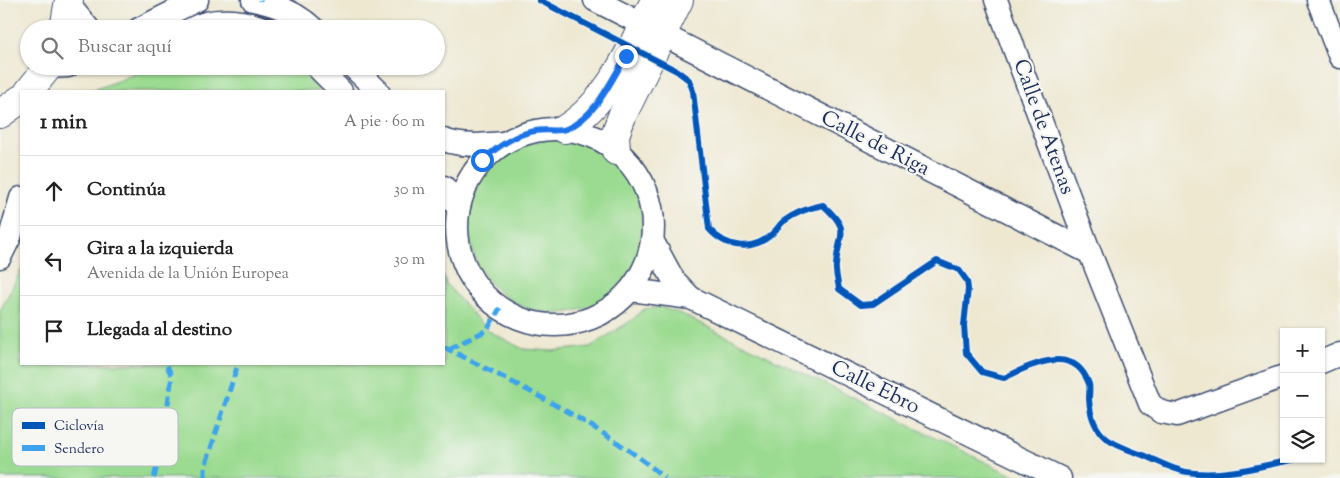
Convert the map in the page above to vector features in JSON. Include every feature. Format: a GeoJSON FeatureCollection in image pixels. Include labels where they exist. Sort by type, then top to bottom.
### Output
{"type":"FeatureCollection","features":[{"type":"Feature","properties":{"kind":"street"},"geometry":{"type":"LineString","coordinates":[[157,20],[197,0]]}},
{"type":"Feature","properties":{"kind":"street"},"geometry":{"type":"LineString","coordinates":[[253,0],[271,3],[305,20]]}},
{"type":"Feature","properties":{"kind":"street","name":"Calle de Riga"},"geometry":{"type":"LineString","coordinates":[[595,0],[1090,253]]}},
{"type":"Feature","properties":{"kind":"street"},"geometry":{"type":"LineString","coordinates":[[616,151],[616,135],[652,30],[656,0]]}},
{"type":"Feature","properties":{"kind":"street"},"geometry":{"type":"LineString","coordinates":[[565,129],[582,119],[595,106],[652,30],[679,0]]}},
{"type":"Feature","properties":{"kind":"street","name":"Calle de Atenas"},"geometry":{"type":"LineString","coordinates":[[996,0],[1141,387],[1150,404],[1161,412],[1177,415],[1280,377]]}},
{"type":"Feature","properties":{"kind":"street"},"geometry":{"type":"LineString","coordinates":[[1318,0],[1340,57]]}},
{"type":"Feature","properties":{"kind":"street"},"geometry":{"type":"LineString","coordinates":[[67,11],[78,20]]}},
{"type":"Feature","properties":{"kind":"street"},"geometry":{"type":"LineString","coordinates":[[30,90],[46,75]]}},
{"type":"Feature","properties":{"kind":"street"},"geometry":{"type":"LineString","coordinates":[[325,75],[340,90]]}},
{"type":"Feature","properties":{"kind":"street"},"geometry":{"type":"LineString","coordinates":[[361,75],[377,90]]}},
{"type":"Feature","properties":{"kind":"street"},"geometry":{"type":"LineString","coordinates":[[0,114],[20,100]]}},
{"type":"Feature","properties":{"kind":"street"},"geometry":{"type":"LineString","coordinates":[[445,140],[464,145],[504,142],[534,131],[565,129],[596,137],[622,155],[642,180],[652,210],[653,242],[645,267],[631,290],[607,312],[576,324],[544,326],[512,317],[485,298],[466,272],[456,241],[458,208],[467,182],[482,160],[504,142]]}},
{"type":"Feature","properties":{"kind":"street"},"geometry":{"type":"LineString","coordinates":[[445,188],[458,208]]}},
{"type":"Feature","properties":{"kind":"street"},"geometry":{"type":"LineString","coordinates":[[0,256],[10,236],[20,201]]}},
{"type":"Feature","properties":{"kind":"street","name":"Calle Ebro"},"geometry":{"type":"LineString","coordinates":[[653,242],[673,279],[691,298]]}},
{"type":"Feature","properties":{"kind":"street","name":"Calle Ebro"},"geometry":{"type":"LineString","coordinates":[[631,290],[691,298],[1060,478]]}},
{"type":"Feature","properties":{"kind":"street"},"geometry":{"type":"LineString","coordinates":[[1325,360],[1340,354]]}},
{"type":"Feature","properties":{"kind":"green space"},"geometry":{"type":"Polygon","coordinates":[[[133,75],[305,75],[319,90],[94,90],[133,75]]]}},
{"type":"Feature","properties":{"kind":"green space"},"geometry":{"type":"Polygon","coordinates":[[[556,139],[573,141],[589,146],[611,159],[623,171],[639,201],[643,226],[641,243],[636,259],[623,281],[611,293],[581,309],[556,313],[539,311],[523,306],[501,293],[489,281],[473,251],[469,226],[471,209],[476,193],[489,171],[501,159],[531,143],[556,139]]]}},
{"type":"Feature","properties":{"kind":"green space"},"geometry":{"type":"Polygon","coordinates":[[[20,272],[20,365],[445,365],[445,280],[446,284],[487,330],[523,349],[552,351],[590,347],[632,320],[644,309],[660,307],[681,314],[1018,478],[0,478],[0,311],[20,272]]]}},
{"type":"Feature","properties":{"kind":"marked path"},"geometry":{"type":"LineString","coordinates":[[449,349],[487,330],[500,308]]}},
{"type":"Feature","properties":{"kind":"marked path"},"geometry":{"type":"LineString","coordinates":[[445,348],[558,406],[640,458],[665,478]]}},
{"type":"Feature","properties":{"kind":"marked path"},"geometry":{"type":"LineString","coordinates":[[166,365],[172,376],[167,408]]}},
{"type":"Feature","properties":{"kind":"marked path"},"geometry":{"type":"LineString","coordinates":[[205,478],[205,467],[238,365]]}},
{"type":"Feature","properties":{"kind":"marked path"},"geometry":{"type":"LineString","coordinates":[[154,478],[157,466]]}},
{"type":"Feature","properties":{"kind":"cycle path"},"geometry":{"type":"LineString","coordinates":[[539,0],[677,71],[689,80],[693,91],[709,229],[724,241],[740,246],[757,243],[773,233],[793,215],[823,205],[841,227],[836,268],[839,289],[861,305],[873,304],[937,261],[959,270],[967,281],[968,289],[964,325],[966,353],[982,372],[1004,378],[1051,360],[1063,360],[1073,364],[1082,371],[1089,384],[1090,411],[1099,431],[1107,439],[1182,471],[1208,474],[1221,473],[1280,462]]}},
{"type":"Feature","properties":{"kind":"route"},"geometry":{"type":"LineString","coordinates":[[482,160],[504,142],[534,131],[565,129],[582,119],[595,106],[626,56]]}}]}
